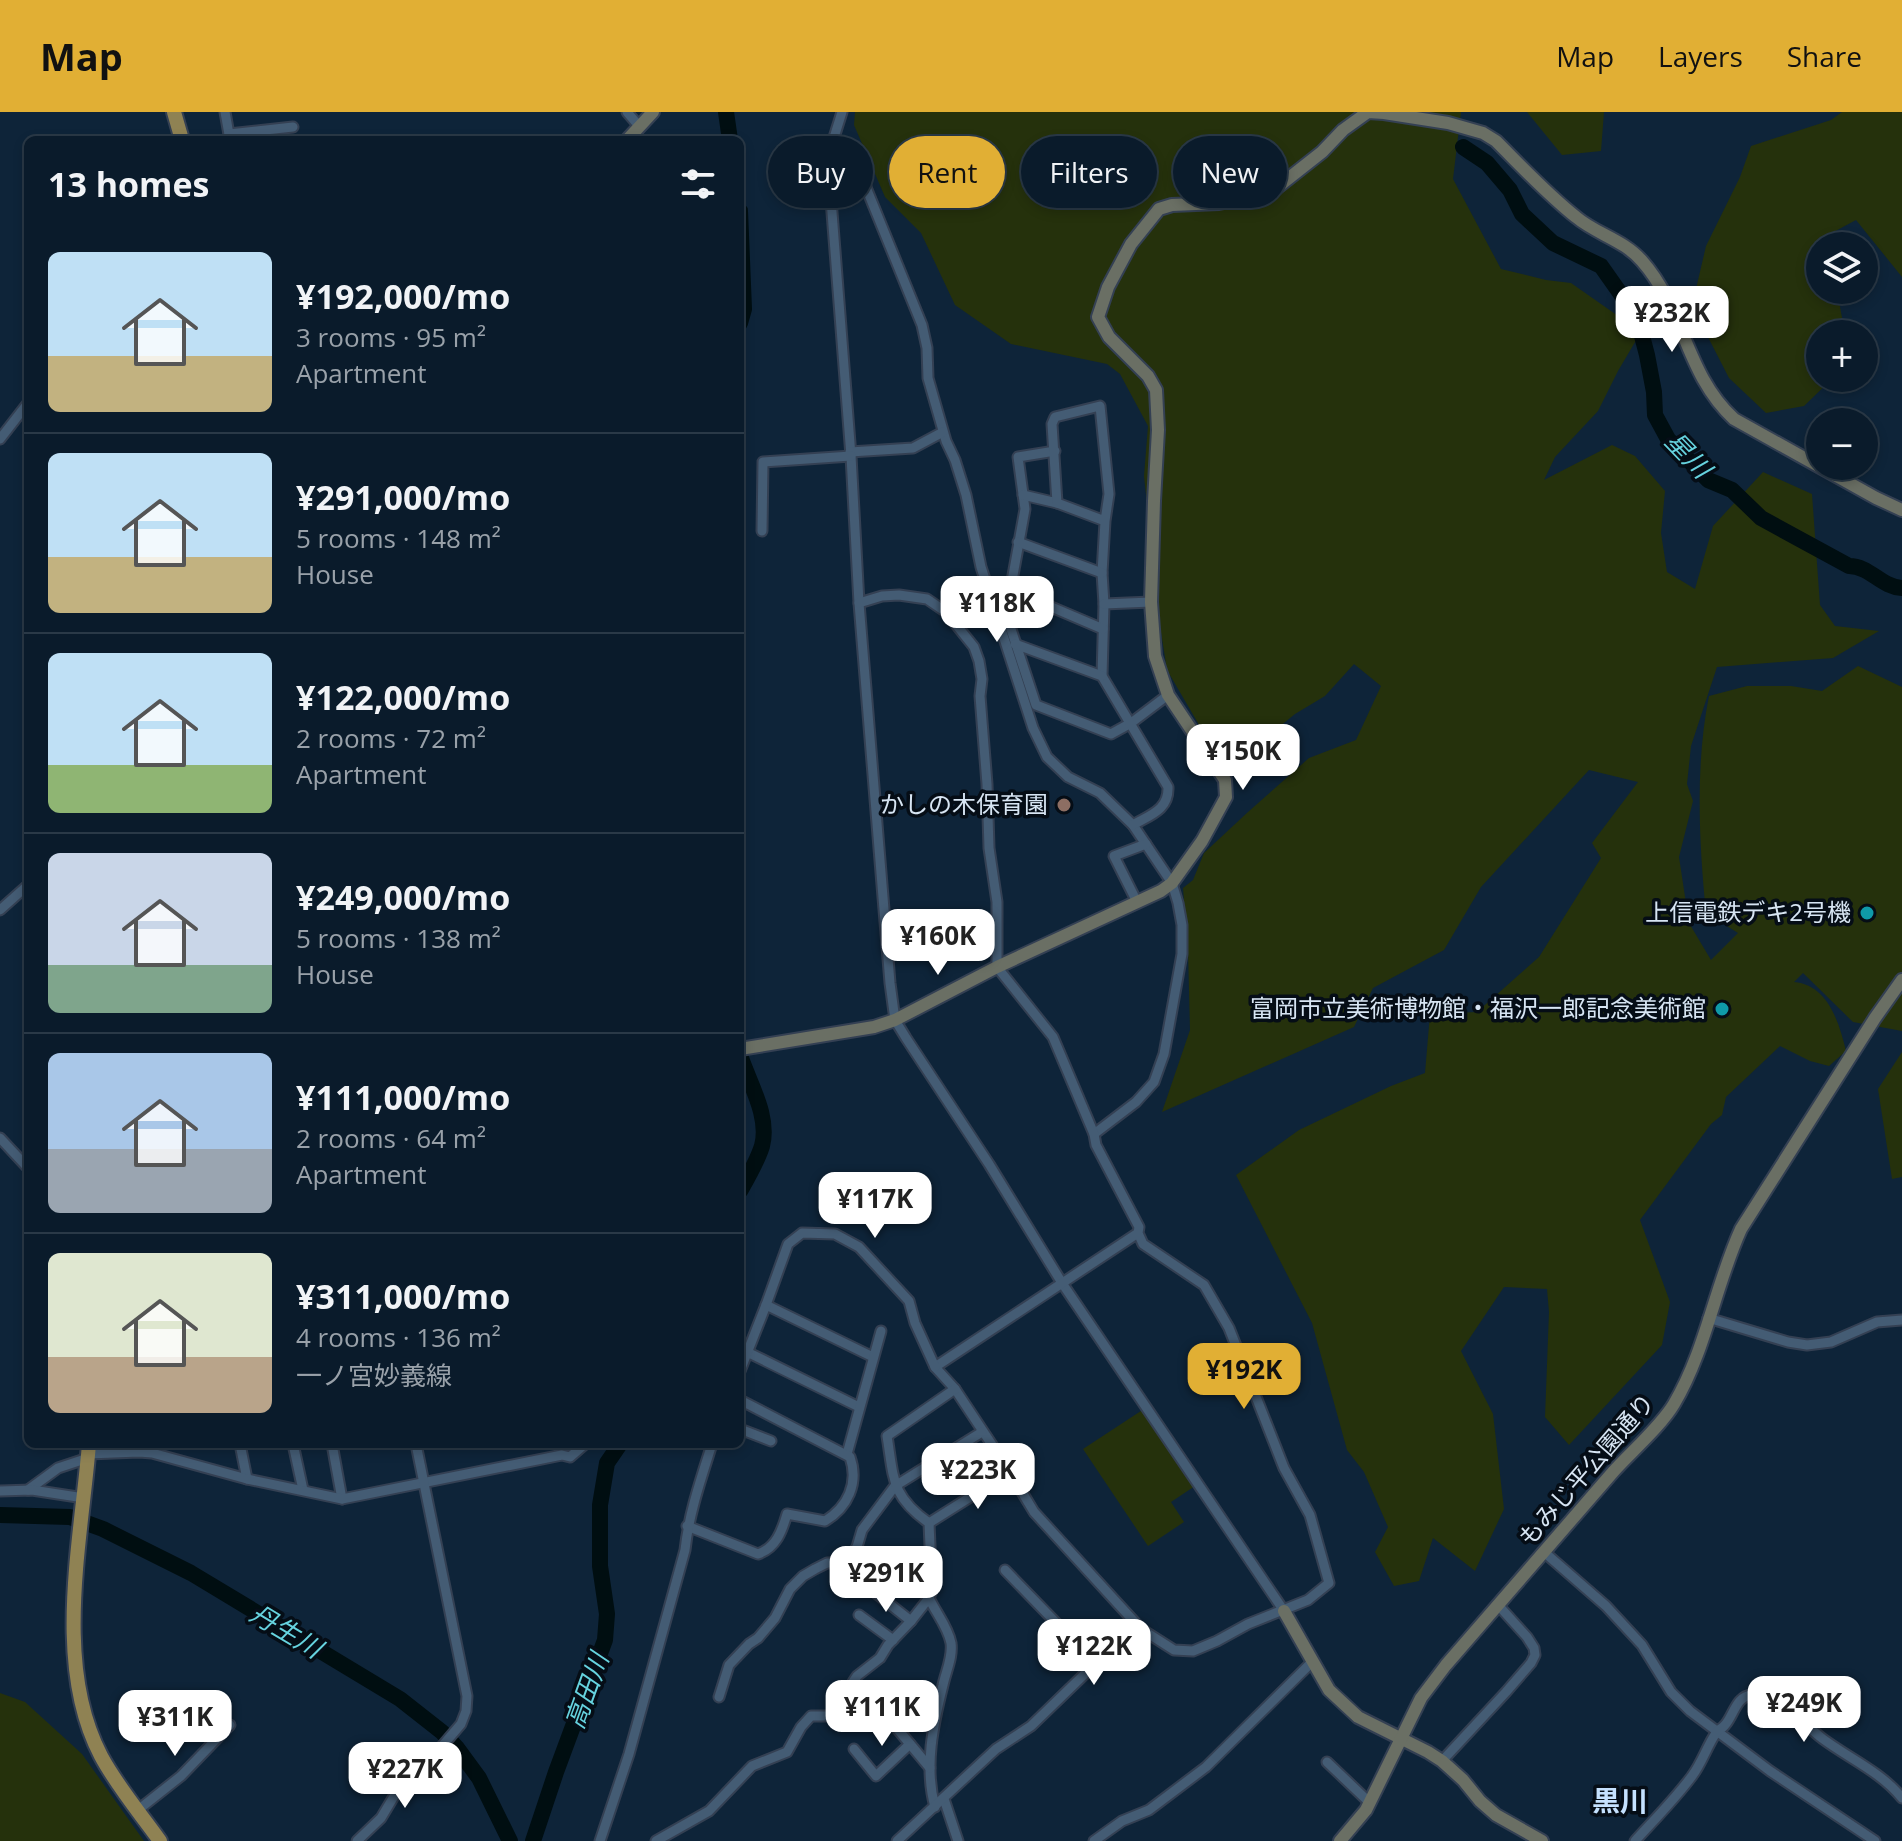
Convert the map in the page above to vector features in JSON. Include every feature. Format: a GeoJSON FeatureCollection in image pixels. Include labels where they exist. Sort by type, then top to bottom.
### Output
{"type":"FeatureCollection","features":[{"type":"Feature","properties":{"kind":"main road"},"geometry":{"type":"LineString","coordinates":[[174,112],[181,136]]}},
{"type":"Feature","properties":{"kind":"main road"},"geometry":{"type":"LineString","coordinates":[[88,1452],[73,1622],[79,1685],[85,1715],[100,1754],[160,1841]]}},
{"type":"Feature","properties":{"kind":"street"},"geometry":{"type":"LineString","coordinates":[[225,112],[229,136]]}},
{"type":"Feature","properties":{"kind":"street"},"geometry":{"type":"LineString","coordinates":[[627,112],[639,126]]}},
{"type":"Feature","properties":{"kind":"street"},"geometry":{"type":"LineString","coordinates":[[630,136],[653,112]]}},
{"type":"Feature","properties":{"kind":"street"},"geometry":{"type":"LineString","coordinates":[[834,136],[842,112]]}},
{"type":"Feature","properties":{"kind":"street"},"geometry":{"type":"LineString","coordinates":[[744,1048],[874,1027],[895,1020],[997,967],[1161,891],[1172,883],[1202,841],[1226,797],[1225,780],[1168,695],[1155,656],[1151,602],[1158,430],[1156,390],[1148,376],[1109,337],[1098,317],[1108,287],[1131,244],[1159,209],[1172,205],[1219,203],[1270,193],[1368,112],[1448,123],[1483,133],[1496,141],[1578,219],[1611,236],[1641,259],[1675,311],[1703,382],[1719,405],[1734,419],[1902,510]]}},
{"type":"Feature","properties":{"kind":"street"},"geometry":{"type":"LineString","coordinates":[[235,136],[293,127]]}},
{"type":"Feature","properties":{"kind":"street"},"geometry":{"type":"LineString","coordinates":[[873,205],[922,325],[928,378],[943,432],[966,495],[981,567],[1033,728],[1047,757],[1068,777],[1100,793],[1133,825],[1172,883],[1182,925],[1182,954],[1171,1021],[1154,1082],[1136,1102],[1094,1134]]}},
{"type":"Feature","properties":{"kind":"street"},"geometry":{"type":"LineString","coordinates":[[832,208],[859,603],[895,1020],[1062,1283],[1294,1626],[1329,1690],[1358,1717],[1442,1761],[1496,1815],[1538,1840]]}},
{"type":"Feature","properties":{"kind":"street"},"geometry":{"type":"LineString","coordinates":[[1057,503],[1052,424],[1055,417],[1100,406],[1109,494],[1102,573],[1102,676],[1168,787],[1168,798],[1163,807],[1133,825]]}},
{"type":"Feature","properties":{"kind":"street"},"geometry":{"type":"LineString","coordinates":[[0,439],[24,408]]}},
{"type":"Feature","properties":{"kind":"street"},"geometry":{"type":"LineString","coordinates":[[762,531],[763,462],[913,448],[943,432]]}},
{"type":"Feature","properties":{"kind":"street"},"geometry":{"type":"LineString","coordinates":[[1055,451],[1018,457],[1025,509],[1006,614],[1036,705],[1111,734],[1168,695]]}},
{"type":"Feature","properties":{"kind":"street"},"geometry":{"type":"LineString","coordinates":[[1023,495],[1057,503],[1105,521]]}},
{"type":"Feature","properties":{"kind":"street"},"geometry":{"type":"LineString","coordinates":[[1018,542],[1102,573]]}},
{"type":"Feature","properties":{"kind":"street"},"geometry":{"type":"LineString","coordinates":[[1009,589],[1103,629]]}},
{"type":"Feature","properties":{"kind":"street"},"geometry":{"type":"LineString","coordinates":[[744,1360],[788,1244],[802,1233],[835,1234],[859,1247],[909,1301],[915,1323],[935,1367],[955,1389],[1034,1512],[1141,1629],[1174,1650],[1193,1651],[1308,1600],[1329,1583],[1310,1515],[1284,1468],[1229,1328],[1204,1285],[1143,1244],[1139,1227],[1096,1145],[1053,1037],[997,967],[997,902],[989,848],[980,696],[982,679],[974,647],[946,612],[927,599],[882,596],[859,603]]}},
{"type":"Feature","properties":{"kind":"street"},"geometry":{"type":"LineString","coordinates":[[1104,604],[1151,602]]}},
{"type":"Feature","properties":{"kind":"street"},"geometry":{"type":"LineString","coordinates":[[1015,644],[1102,676]]}},
{"type":"Feature","properties":{"kind":"street"},"geometry":{"type":"LineString","coordinates":[[1137,902],[1114,856],[1146,844]]}},
{"type":"Feature","properties":{"kind":"street"},"geometry":{"type":"LineString","coordinates":[[0,910],[24,889]]}},
{"type":"Feature","properties":{"kind":"street","name":"もみじ平公園通り"},"geometry":{"type":"LineString","coordinates":[[1340,1841],[1370,1803],[1421,1698],[1437,1676],[1671,1409],[1696,1360],[1729,1256],[1741,1229],[1902,980]]}},
{"type":"Feature","properties":{"kind":"street"},"geometry":{"type":"LineString","coordinates":[[0,1138],[24,1164]]}},
{"type":"Feature","properties":{"kind":"street"},"geometry":{"type":"LineString","coordinates":[[935,1367],[1138,1233]]}},
{"type":"Feature","properties":{"kind":"street"},"geometry":{"type":"LineString","coordinates":[[766,1305],[873,1357]]}},
{"type":"Feature","properties":{"kind":"street"},"geometry":{"type":"LineString","coordinates":[[1708,1318],[1807,1345],[1831,1342],[1877,1322],[1902,1320]]}},
{"type":"Feature","properties":{"kind":"street"},"geometry":{"type":"LineString","coordinates":[[847,1454],[881,1331]]}},
{"type":"Feature","properties":{"kind":"street"},"geometry":{"type":"LineString","coordinates":[[747,1352],[859,1407]]}},
{"type":"Feature","properties":{"kind":"street"},"geometry":{"type":"LineString","coordinates":[[929,1523],[911,1510],[895,1486],[887,1436],[955,1389]]}},
{"type":"Feature","properties":{"kind":"street"},"geometry":{"type":"LineString","coordinates":[[687,1526],[758,1554],[779,1537],[787,1514],[825,1521],[841,1509],[852,1486],[852,1461],[847,1454],[744,1402]]}},
{"type":"Feature","properties":{"kind":"street"},"geometry":{"type":"LineString","coordinates":[[744,1431],[771,1441]]}},
{"type":"Feature","properties":{"kind":"street"},"geometry":{"type":"LineString","coordinates":[[719,1697],[729,1665],[775,1618],[790,1589],[803,1576],[827,1563],[840,1563],[853,1552],[862,1530],[895,1486],[982,1432]]}},
{"type":"Feature","properties":{"kind":"street"},"geometry":{"type":"LineString","coordinates":[[241,1448],[247,1479]]}},
{"type":"Feature","properties":{"kind":"street"},"geometry":{"type":"LineString","coordinates":[[294,1448],[303,1490]]}},
{"type":"Feature","properties":{"kind":"street"},"geometry":{"type":"LineString","coordinates":[[333,1448],[342,1499]]}},
{"type":"Feature","properties":{"kind":"street"},"geometry":{"type":"LineString","coordinates":[[357,1841],[381,1818],[399,1788],[414,1779],[434,1759],[461,1724],[466,1711],[467,1696],[417,1448]]}},
{"type":"Feature","properties":{"kind":"street"},"geometry":{"type":"LineString","coordinates":[[561,1448],[562,1455]]}},
{"type":"Feature","properties":{"kind":"street"},"geometry":{"type":"LineString","coordinates":[[28,1490],[58,1468],[88,1452],[152,1453],[247,1479],[342,1499],[562,1455],[570,1457],[580,1448]]}},
{"type":"Feature","properties":{"kind":"street"},"geometry":{"type":"LineString","coordinates":[[600,1841],[629,1754],[685,1550],[687,1526],[711,1448]]}},
{"type":"Feature","properties":{"kind":"street"},"geometry":{"type":"LineString","coordinates":[[929,1523],[1010,1472]]}},
{"type":"Feature","properties":{"kind":"street"},"geometry":{"type":"LineString","coordinates":[[0,1489],[28,1490],[84,1502]]}},
{"type":"Feature","properties":{"kind":"street"},"geometry":{"type":"LineString","coordinates":[[656,1841],[709,1811],[752,1766],[787,1752],[811,1716],[829,1716],[844,1707],[857,1676],[880,1658],[929,1598],[932,1591],[929,1523]]}},
{"type":"Feature","properties":{"kind":"street"},"geometry":{"type":"LineString","coordinates":[[853,1552],[875,1568]]}},
{"type":"Feature","properties":{"kind":"street"},"geometry":{"type":"LineString","coordinates":[[1544,1552],[1606,1606],[1642,1645],[1671,1692],[1690,1711],[1770,1771],[1875,1841]]}},
{"type":"Feature","properties":{"kind":"street"},"geometry":{"type":"LineString","coordinates":[[1005,1570],[1096,1664]]}},
{"type":"Feature","properties":{"kind":"street"},"geometry":{"type":"LineString","coordinates":[[868,1587],[911,1621]]}},
{"type":"Feature","properties":{"kind":"street"},"geometry":{"type":"LineString","coordinates":[[929,1598],[947,1630],[952,1654],[933,1729],[930,1787],[935,1807]]}},
{"type":"Feature","properties":{"kind":"street"},"geometry":{"type":"LineString","coordinates":[[1442,1761],[1515,1682],[1535,1655],[1527,1637],[1499,1606]]}},
{"type":"Feature","properties":{"kind":"street"},"geometry":{"type":"LineString","coordinates":[[859,1615],[893,1640]]}},
{"type":"Feature","properties":{"kind":"street"},"geometry":{"type":"LineString","coordinates":[[897,1841],[996,1749],[1031,1726],[1096,1664],[1141,1629]]}},
{"type":"Feature","properties":{"kind":"street"},"geometry":{"type":"LineString","coordinates":[[1094,1841],[1122,1821],[1149,1810],[1206,1767],[1312,1662]]}},
{"type":"Feature","properties":{"kind":"street"},"geometry":{"type":"LineString","coordinates":[[1635,1841],[1692,1777],[1717,1731],[1723,1728],[1741,1698],[1756,1695],[1787,1708],[1822,1739],[1877,1775],[1902,1798]]}},
{"type":"Feature","properties":{"kind":"street"},"geometry":{"type":"LineString","coordinates":[[138,1810],[181,1776],[230,1725]]}},
{"type":"Feature","properties":{"kind":"street"},"geometry":{"type":"LineString","coordinates":[[895,1726],[930,1768]]}},
{"type":"Feature","properties":{"kind":"street"},"geometry":{"type":"LineString","coordinates":[[854,1749],[876,1776],[910,1744]]}},
{"type":"Feature","properties":{"kind":"street"},"geometry":{"type":"LineString","coordinates":[[1327,1762],[1370,1803]]}},
{"type":"Feature","properties":{"kind":"street"},"geometry":{"type":"LineString","coordinates":[[944,1799],[958,1841]]}},
{"type":"Feature","properties":{"kind":"green space"},"geometry":{"type":"Polygon","coordinates":[[[855,112],[1461,112],[1453,179],[1501,269],[1571,283],[1641,332],[1598,411],[1555,457],[1544,480],[1612,445],[1635,456],[1665,491],[1661,533],[1667,572],[1695,589],[1713,526],[1763,472],[1812,494],[1820,605],[1835,626],[1879,631],[1833,658],[1717,667],[1691,746],[1687,784],[1693,801],[1679,857],[1689,923],[1711,960],[1738,933],[1706,913],[1700,804],[1702,749],[1709,696],[1747,686],[1791,686],[1822,691],[1858,666],[1902,687],[1902,1031],[1853,1022],[1803,973],[1794,982],[1806,985],[1824,998],[1840,1028],[1846,1051],[1829,1066],[1810,1061],[1780,1046],[1726,1097],[1722,1115],[1711,1124],[1640,1220],[1670,1302],[1662,1345],[1569,1445],[1545,1417],[1547,1289],[1504,1287],[1461,1351],[1493,1414],[1504,1509],[1475,1571],[1433,1538],[1419,1581],[1394,1586],[1375,1552],[1388,1527],[1364,1472],[1347,1450],[1312,1323],[1236,1175],[1299,1130],[1425,1073],[1430,1014],[1477,1012],[1539,957],[1601,858],[1592,843],[1638,782],[1589,770],[1481,887],[1444,950],[1373,988],[1354,1027],[1162,1112],[1190,1030],[1183,888],[1193,880],[1204,853],[1309,758],[1356,740],[1381,686],[1354,664],[1325,696],[1295,714],[1251,750],[1216,754],[1167,670],[1144,476],[1148,426],[1120,374],[1107,364],[1011,344],[955,305],[921,233],[896,208],[1005,208],[1005,136],[889,136],[889,201],[873,169],[873,136],[859,136],[854,125],[855,112]]]}},
{"type":"Feature","properties":{"kind":"green space"},"geometry":{"type":"Polygon","coordinates":[[[1527,112],[1604,112],[1601,151],[1562,155],[1527,112]]]}},
{"type":"Feature","properties":{"kind":"green space"},"geometry":{"type":"Polygon","coordinates":[[[1842,112],[1902,112],[1902,277],[1878,247],[1878,232],[1866,232],[1856,220],[1834,232],[1806,232],[1806,304],[1840,304],[1842,320],[1806,320],[1806,392],[1818,392],[1804,406],[1766,413],[1729,378],[1692,306],[1706,246],[1740,177],[1751,146],[1831,120],[1842,112]]]}},
{"type":"Feature","properties":{"kind":"green space"},"geometry":{"type":"Polygon","coordinates":[[[1902,1052],[1902,1177],[1892,1179],[1878,1089],[1902,1052]]]}},
{"type":"Feature","properties":{"kind":"green space"},"geometry":{"type":"Polygon","coordinates":[[[1147,1407],[1198,1484],[1171,1502],[1184,1522],[1148,1546],[1083,1449],[1147,1407]]]}},
{"type":"Feature","properties":{"kind":"green space"},"geometry":{"type":"Polygon","coordinates":[[[0,1693],[25,1702],[82,1754],[144,1841],[0,1841],[0,1693]]]}},
{"type":"Feature","properties":{"kind":"waterway","name":"高田川"},"geometry":{"type":"LineString","coordinates":[[726,112],[729,136]]}},
{"type":"Feature","properties":{"kind":"waterway","name":"星川"},"geometry":{"type":"LineString","coordinates":[[1463,147],[1487,163],[1510,190],[1522,214],[1553,243],[1601,266],[1637,317],[1654,392],[1655,415],[1668,439],[1708,480],[1732,490],[1761,518],[1849,566],[1863,569],[1888,584],[1902,588]]}},
{"type":"Feature","properties":{"kind":"waterway","name":"高田川"},"geometry":{"type":"LineString","coordinates":[[744,1066],[761,1111],[764,1135],[758,1158],[744,1184]]}},
{"type":"Feature","properties":{"kind":"waterway","name":"高田川"},"geometry":{"type":"LineString","coordinates":[[533,1841],[605,1640],[607,1614],[600,1566],[600,1505],[607,1463],[617,1448]]}},
{"type":"Feature","properties":{"kind":"waterway","name":"丹生川"},"geometry":{"type":"LineString","coordinates":[[0,1515],[70,1517],[103,1529],[191,1573],[400,1699],[457,1748],[479,1778],[510,1841]]}},
{"type":"Feature","properties":{"kind":"place","name":"かしの木保育園"},"geometry":{"type":"Point","coordinates":[1064,805]}},
{"type":"Feature","properties":{"kind":"place","name":"上信電鉄デキ2号機"},"geometry":{"type":"Point","coordinates":[1867,913]}},
{"type":"Feature","properties":{"kind":"place","name":"富岡市立美術博物館・福沢一郎記念美術館"},"geometry":{"type":"Point","coordinates":[1722,1009]}},
{"type":"Feature","properties":{"kind":"district","name":"黒川"},"geometry":{"type":"Point","coordinates":[1620,1801]}}]}
